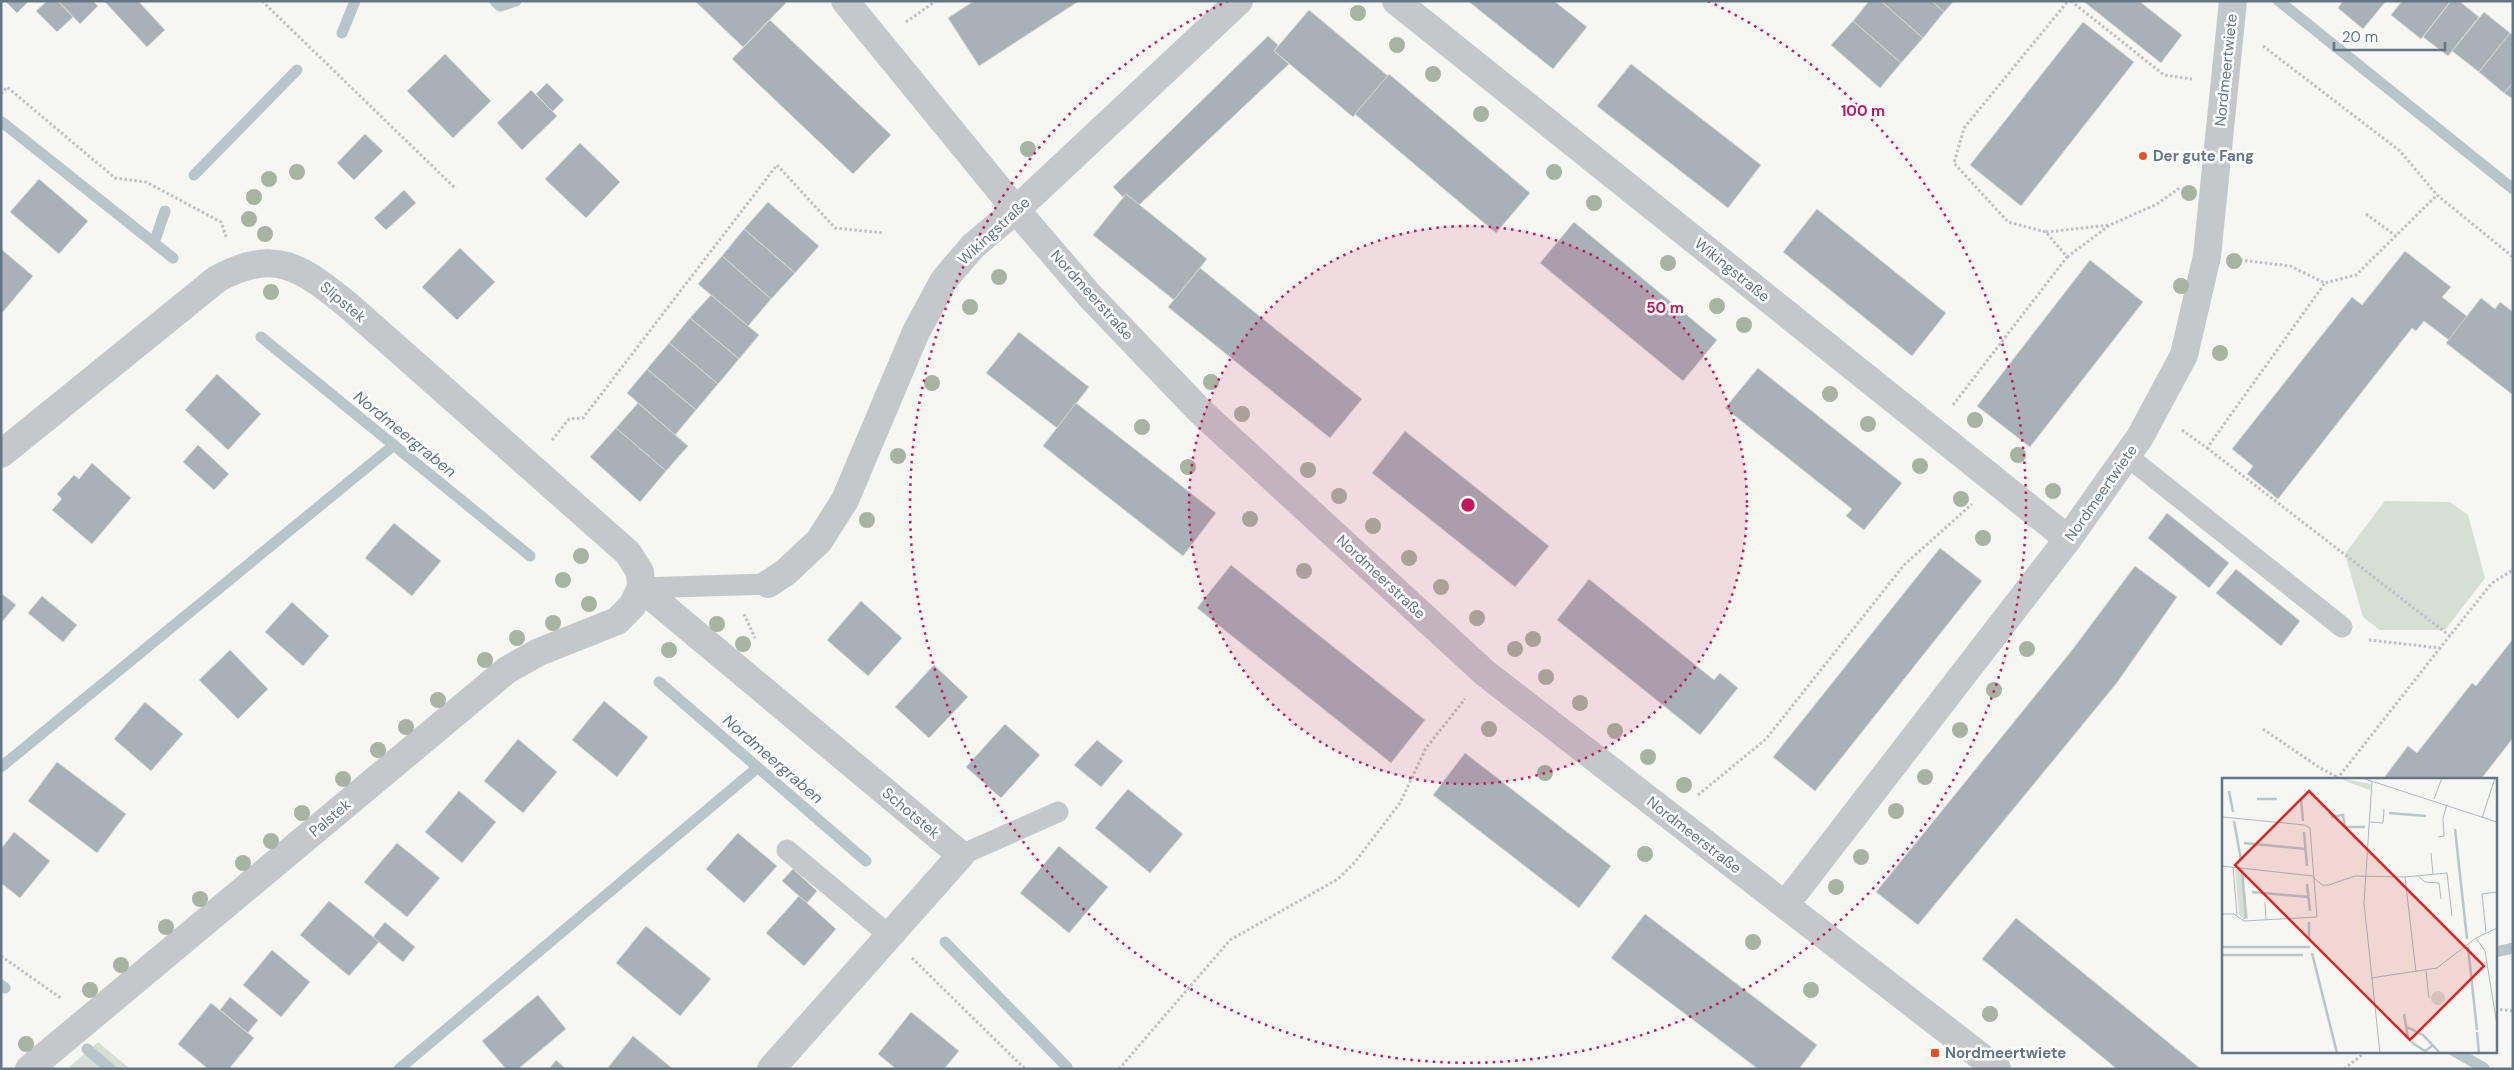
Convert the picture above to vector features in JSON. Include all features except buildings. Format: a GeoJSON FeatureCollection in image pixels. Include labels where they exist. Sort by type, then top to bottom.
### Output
{"type":"FeatureCollection","features":[{"type":"Feature","properties":{"kind":"street","name":"Nordmeerstraße"},"geometry":{"type":"LineString","coordinates":[[845,1],[1016,210],[1089,295],[1201,412],[1485,673],[1998,1069]]}},
{"type":"Feature","properties":{"kind":"street","name":"Wikingstraße"},"geometry":{"type":"LineString","coordinates":[[768,584],[792,568],[819,541],[844,500],[916,332],[944,280],[973,246],[1016,210],[1239,1]]}},
{"type":"Feature","properties":{"kind":"street","name":"Wikingstraße"},"geometry":{"type":"LineString","coordinates":[[1396,1],[2068,539]]}},
{"type":"Feature","properties":{"kind":"street","name":"Nordmeertwiete"},"geometry":{"type":"LineString","coordinates":[[1785,905],[2068,539],[2127,456],[2154,412],[2184,355],[2207,256],[2232,11]]}},
{"type":"Feature","properties":{"kind":"street","name":"Slipstek"},"geometry":{"type":"LineString","coordinates":[[1,454],[204,289],[238,268],[258,264],[279,264],[297,268],[312,276],[349,306],[628,553],[640,572],[641,588]]}},
{"type":"Feature","properties":{"kind":"street","name":"Schotstek"},"geometry":{"type":"LineString","coordinates":[[641,588],[961,855]]}},
{"type":"Feature","properties":{"kind":"street","name":"Palstek"},"geometry":{"type":"LineString","coordinates":[[29,1069],[507,670],[540,652],[617,621],[632,606],[641,588]]}},
{"type":"Feature","properties":{"kind":"street"},"geometry":{"type":"LineString","coordinates":[[771,1069],[961,855]]}},
{"type":"Feature","properties":{"kind":"lane"},"geometry":{"type":"LineString","coordinates":[[2127,456],[2342,626]]}},
{"type":"Feature","properties":{"kind":"lane"},"geometry":{"type":"LineString","coordinates":[[641,588],[768,584]]}},
{"type":"Feature","properties":{"kind":"lane"},"geometry":{"type":"LineString","coordinates":[[961,855],[1058,812]]}},
{"type":"Feature","properties":{"kind":"lane"},"geometry":{"type":"LineString","coordinates":[[787,850],[890,936]]}},
{"type":"Feature","properties":{"kind":"path"},"geometry":{"type":"LineString","coordinates":[[262,1],[456,189]]}},
{"type":"Feature","properties":{"kind":"path"},"geometry":{"type":"LineString","coordinates":[[2110,225],[2046,232],[2008,222],[1954,163],[1964,128],[2069,1],[2164,75],[2224,84]]}},
{"type":"Feature","properties":{"kind":"path"},"geometry":{"type":"LineString","coordinates":[[2232,11],[2400,151],[2437,195],[2513,257]]}},
{"type":"Feature","properties":{"kind":"path"},"geometry":{"type":"LineString","coordinates":[[1,94],[7,87],[115,178],[146,182],[221,222],[238,268]]}},
{"type":"Feature","properties":{"kind":"path"},"geometry":{"type":"LineString","coordinates":[[1933,431],[2067,257],[2110,225],[2157,204],[2217,161]]}},
{"type":"Feature","properties":{"kind":"path"},"geometry":{"type":"LineString","coordinates":[[530,468],[569,419],[583,418],[778,165],[835,228],[883,233]]}},
{"type":"Feature","properties":{"kind":"path"},"geometry":{"type":"LineString","coordinates":[[2207,256],[2290,266],[2325,282],[2356,275],[2437,195]]}},
{"type":"Feature","properties":{"kind":"path"},"geometry":{"type":"LineString","coordinates":[[2366,214],[2396,236]]}},
{"type":"Feature","properties":{"kind":"path"},"geometry":{"type":"LineString","coordinates":[[2046,232],[2067,257]]}},
{"type":"Feature","properties":{"kind":"path"},"geometry":{"type":"LineString","coordinates":[[2207,448],[2325,282]]}},
{"type":"Feature","properties":{"kind":"path"},"geometry":{"type":"LineString","coordinates":[[2154,412],[2207,448],[2450,636]]}},
{"type":"Feature","properties":{"kind":"path"},"geometry":{"type":"LineString","coordinates":[[1676,822],[1698,796],[1766,739],[1904,565],[1996,482]]}},
{"type":"Feature","properties":{"kind":"path"},"geometry":{"type":"LineString","coordinates":[[2264,729],[2337,778],[2492,583],[2513,570]]}},
{"type":"Feature","properties":{"kind":"path"},"geometry":{"type":"LineString","coordinates":[[2342,626],[2370,640],[2440,648]]}},
{"type":"Feature","properties":{"kind":"path"},"geometry":{"type":"LineString","coordinates":[[1119,1069],[1230,940],[1338,879],[1356,862],[1400,803],[1426,748],[1485,673]]}},
{"type":"Feature","properties":{"kind":"path"},"geometry":{"type":"LineString","coordinates":[[890,936],[1025,1069]]}},
{"type":"Feature","properties":{"kind":"path"},"geometry":{"type":"LineString","coordinates":[[1,956],[89,1018]]}},
{"type":"Feature","properties":{"kind":"path"},"geometry":{"type":"LineString","coordinates":[[2496,1010],[2513,1011]]}},
{"type":"Feature","properties":{"kind":"path"},"geometry":{"type":"LineString","coordinates":[[2344,1069],[2366,1052]]}},
{"type":"Feature","properties":{"kind":"shaded area"},"geometry":{"type":"Polygon","coordinates":[[[2385,501],[2450,502],[2468,515],[2485,578],[2445,630],[2380,630],[2363,617],[2345,554],[2385,501]]]}},
{"type":"Feature","properties":{"kind":"shaded area"},"geometry":{"type":"Polygon","coordinates":[[[98,1042],[130,1069],[67,1069],[98,1042]]]}},
{"type":"Feature","properties":{"kind":"waterway"},"geometry":{"type":"LineString","coordinates":[[342,33],[355,1]]}},
{"type":"Feature","properties":{"kind":"waterway"},"geometry":{"type":"LineString","coordinates":[[495,1],[500,6],[516,1]]}},
{"type":"Feature","properties":{"kind":"waterway"},"geometry":{"type":"LineString","coordinates":[[2279,1],[2513,189]]}},
{"type":"Feature","properties":{"kind":"waterway"},"geometry":{"type":"LineString","coordinates":[[194,175],[297,70]]}},
{"type":"Feature","properties":{"kind":"waterway"},"geometry":{"type":"LineString","coordinates":[[2,122],[173,258]]}},
{"type":"Feature","properties":{"kind":"waterway"},"geometry":{"type":"LineString","coordinates":[[154,243],[165,211]]}},
{"type":"Feature","properties":{"kind":"waterway","name":"Nordmeergraben"},"geometry":{"type":"LineString","coordinates":[[261,337],[530,556]]}},
{"type":"Feature","properties":{"kind":"waterway"},"geometry":{"type":"LineString","coordinates":[[1,767],[394,445]]}},
{"type":"Feature","properties":{"kind":"waterway","name":"Nordmeergraben"},"geometry":{"type":"LineString","coordinates":[[659,682],[866,861]]}},
{"type":"Feature","properties":{"kind":"waterway"},"geometry":{"type":"LineString","coordinates":[[399,1069],[757,768]]}},
{"type":"Feature","properties":{"kind":"waterway","name":"Nordmeergraben"},"geometry":{"type":"LineString","coordinates":[[945,942],[1067,1067]]}},
{"type":"Feature","properties":{"kind":"waterway"},"geometry":{"type":"LineString","coordinates":[[2496,952],[2513,948]]}},
{"type":"Feature","properties":{"kind":"waterway"},"geometry":{"type":"LineString","coordinates":[[1,985],[5,988]]}},
{"type":"Feature","properties":{"kind":"waterway"},"geometry":{"type":"LineString","coordinates":[[87,1049],[110,1069]]}},
{"type":"Feature","properties":{"kind":"waterway"},"geometry":{"type":"LineString","coordinates":[[2456,1052],[2484,1068]]}},
{"type":"Feature","properties":{"kind":"place","name":"Der gute Fang"},"geometry":{"type":"Point","coordinates":[2143,156]}},
{"type":"Feature","properties":{"kind":"place","name":"Nordmeertwiete"},"geometry":{"type":"Point","coordinates":[1935,1053]}}]}
